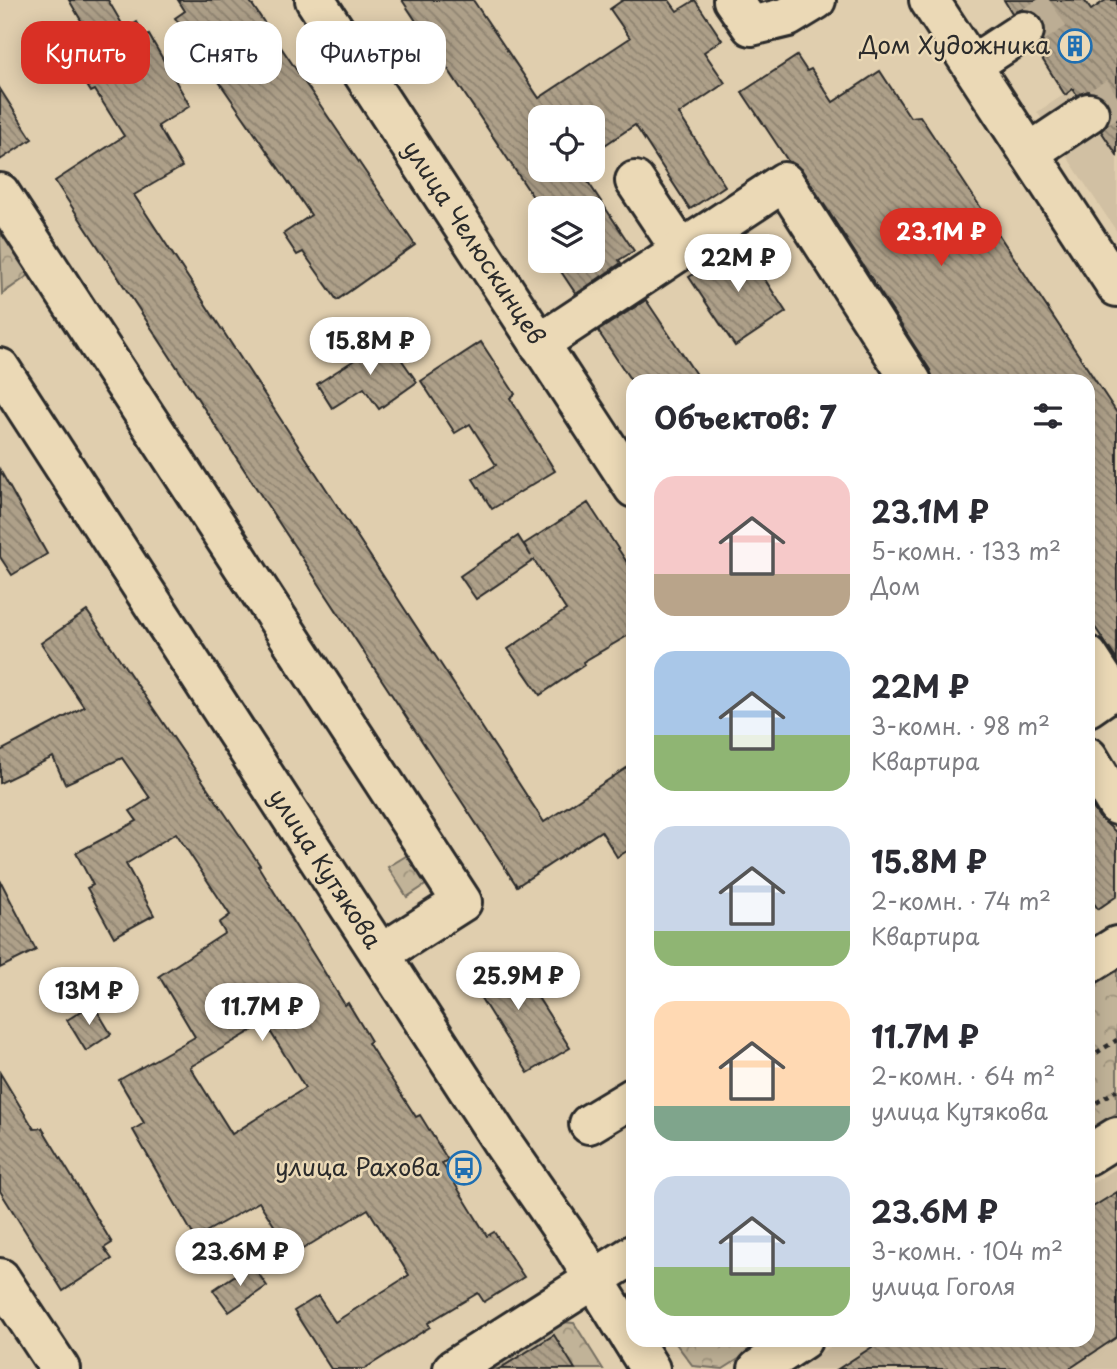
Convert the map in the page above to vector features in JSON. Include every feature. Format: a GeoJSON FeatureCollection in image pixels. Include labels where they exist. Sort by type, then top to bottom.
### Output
{"type":"FeatureCollection","features":[{"type":"Feature","properties":{"kind":"street","name":"улица Челюскинцев"},"geometry":{"type":"LineString","coordinates":[[315,0],[626,476]]}},
{"type":"Feature","properties":{"kind":"street"},"geometry":{"type":"LineString","coordinates":[[733,0],[751,26],[788,18],[816,0]]}},
{"type":"Feature","properties":{"kind":"street"},"geometry":{"type":"LineString","coordinates":[[929,0],[1117,287]]}},
{"type":"Feature","properties":{"kind":"street"},"geometry":{"type":"LineString","coordinates":[[972,65],[1024,31]]}},
{"type":"Feature","properties":{"kind":"street"},"geometry":{"type":"LineString","coordinates":[[1029,153],[1089,113]]}},
{"type":"Feature","properties":{"kind":"street"},"geometry":{"type":"LineString","coordinates":[[635,181],[681,250]]}},
{"type":"Feature","properties":{"kind":"street"},"geometry":{"type":"LineString","coordinates":[[538,344],[784,183],[907,374]]}},
{"type":"Feature","properties":{"kind":"street"},"geometry":{"type":"LineString","coordinates":[[0,193],[462,902],[382,953]]}},
{"type":"Feature","properties":{"kind":"street","name":"улица Кутякова"},"geometry":{"type":"LineString","coordinates":[[0,368],[626,1330]]}},
{"type":"Feature","properties":{"kind":"street"},"geometry":{"type":"LineString","coordinates":[[1095,667],[1111,691],[1095,702]]}},
{"type":"Feature","properties":{"kind":"street"},"geometry":{"type":"LineString","coordinates":[[1095,768],[1117,804]]}},
{"type":"Feature","properties":{"kind":"street"},"geometry":{"type":"LineString","coordinates":[[1095,960],[1117,946]]}},
{"type":"Feature","properties":{"kind":"street"},"geometry":{"type":"LineString","coordinates":[[589,1124],[626,1102]]}},
{"type":"Feature","properties":{"kind":"street"},"geometry":{"type":"LineString","coordinates":[[1095,1151],[1117,1137]]}},
{"type":"Feature","properties":{"kind":"street"},"geometry":{"type":"LineString","coordinates":[[453,1369],[626,1259]]}},
{"type":"Feature","properties":{"kind":"street"},"geometry":{"type":"LineString","coordinates":[[0,1278],[60,1369]]}},
{"type":"Feature","properties":{"kind":"street","name":"улица Кутякова"},"geometry":{"type":"LineString","coordinates":[[636,1347],[650,1369]]}},
{"type":"Feature","properties":{"kind":"street"},"geometry":{"type":"LineString","coordinates":[[758,1369],[791,1347]]}},
{"type":"Feature","properties":{"kind":"path"},"geometry":{"type":"LineString","coordinates":[[1095,1054],[1117,1040]]}},
{"type":"Feature","properties":{"kind":"path"},"geometry":{"type":"LineString","coordinates":[[1095,1104],[1117,1090]]}},
{"type":"Feature","properties":{"kind":"shaded area"},"geometry":{"type":"Polygon","coordinates":[[[1117,61],[1117,232],[1037,112],[1117,61]]]}},
{"type":"Feature","properties":{"kind":"shaded area"},"geometry":{"type":"Polygon","coordinates":[[[1117,1168],[1117,1369],[795,1369],[830,1347],[1095,1347],[1095,1181],[1117,1168]]]}},
{"type":"Feature","properties":{"kind":"green space"},"geometry":{"type":"Polygon","coordinates":[[[8,231],[36,270],[2,294],[0,237],[8,231]]]}},
{"type":"Feature","properties":{"kind":"green space"},"geometry":{"type":"Polygon","coordinates":[[[414,851],[436,878],[407,897],[388,867],[414,851]]]}},
{"type":"Feature","properties":{"kind":"green space"},"geometry":{"type":"Polygon","coordinates":[[[1117,966],[1117,1113],[1095,1128],[1095,980],[1117,966]]]}},
{"type":"Feature","properties":{"kind":"green space"},"geometry":{"type":"Polygon","coordinates":[[[562,1322],[574,1323],[603,1369],[480,1369],[562,1322]]]}},
{"type":"Feature","properties":{"kind":"green space"},"geometry":{"type":"Polygon","coordinates":[[[679,1347],[758,1347],[723,1369],[693,1366],[679,1347]]]}},
{"type":"Feature","properties":{"kind":"building"},"geometry":{"type":"Polygon","coordinates":[[[69,0],[108,0],[120,21],[81,21],[69,0]]]}},
{"type":"Feature","properties":{"kind":"building"},"geometry":{"type":"Polygon","coordinates":[[[178,0],[249,0],[263,21],[177,21],[175,18],[185,11],[178,0]]]}},
{"type":"Feature","properties":{"kind":"building"},"geometry":{"type":"Polygon","coordinates":[[[402,0],[473,0],[539,98],[630,38],[610,9],[623,0],[669,0],[677,11],[695,0],[722,40],[704,52],[725,83],[679,114],[725,186],[690,209],[635,125],[605,145],[605,105],[528,105],[528,182],[588,182],[597,196],[532,196],[446,66],[446,21],[416,21],[402,0]]]}},
{"type":"Feature","properties":{"kind":"building","name":"Дом Художника"},"geometry":{"type":"Polygon","coordinates":[[[1004,0],[1084,0],[1091,10],[1106,0],[1117,0],[1117,155],[1101,131],[1108,123],[1111,112],[1107,100],[1088,91],[1077,95],[1073,89],[1065,95],[1036,49],[1043,41],[1046,30],[1042,19],[1034,12],[1023,9],[1012,13],[1004,0]]]}},
{"type":"Feature","properties":{"kind":"building"},"geometry":{"type":"Polygon","coordinates":[[[150,37],[164,61],[164,84],[177,84],[190,106],[158,126],[182,167],[134,195],[544,822],[626,768],[626,852],[617,857],[601,831],[517,886],[55,181],[124,136],[95,90],[91,92],[86,84],[150,84],[150,37]]]}},
{"type":"Feature","properties":{"kind":"building"},"geometry":{"type":"Polygon","coordinates":[[[282,49],[296,69],[296,84],[306,84],[415,245],[337,300],[303,252],[297,255],[283,234],[311,215],[221,84],[282,84],[282,49]]]}},
{"type":"Feature","properties":{"kind":"building"},"geometry":{"type":"Polygon","coordinates":[[[797,56],[807,71],[811,69],[833,102],[880,71],[910,117],[920,116],[1091,374],[931,374],[802,170],[788,161],[742,92],[797,56]]]}},
{"type":"Feature","properties":{"kind":"building"},"geometry":{"type":"Polygon","coordinates":[[[0,89],[32,139],[0,160],[0,89]]]}},
{"type":"Feature","properties":{"kind":"building"},"geometry":{"type":"Polygon","coordinates":[[[605,208],[634,251],[619,260],[621,263],[576,294],[562,273],[605,273],[605,208]]]}},
{"type":"Feature","properties":{"kind":"building"},"geometry":{"type":"Polygon","coordinates":[[[741,243],[786,312],[735,346],[689,277],[741,243]]]}},
{"type":"Feature","properties":{"kind":"building"},"geometry":{"type":"Polygon","coordinates":[[[646,300],[696,374],[627,374],[598,331],[646,300]]]}},
{"type":"Feature","properties":{"kind":"building"},"geometry":{"type":"Polygon","coordinates":[[[387,339],[417,382],[379,409],[364,388],[332,408],[317,384],[387,339]]]}},
{"type":"Feature","properties":{"kind":"building"},"geometry":{"type":"Polygon","coordinates":[[[481,342],[515,394],[510,398],[555,471],[492,509],[473,479],[496,465],[470,424],[455,433],[421,381],[481,342]]]}},
{"type":"Feature","properties":{"kind":"building"},"geometry":{"type":"Polygon","coordinates":[[[1095,380],[1117,413],[1117,660],[1095,627],[1095,380]]]}},
{"type":"Feature","properties":{"kind":"building"},"geometry":{"type":"Polygon","coordinates":[[[0,470],[47,554],[12,575],[0,557],[0,470]]]}},
{"type":"Feature","properties":{"kind":"building"},"geometry":{"type":"Polygon","coordinates":[[[588,503],[626,561],[626,637],[583,662],[584,665],[540,695],[508,649],[566,610],[534,560],[476,599],[460,576],[518,536],[531,556],[524,544],[588,503]]]}},
{"type":"Feature","properties":{"kind":"building"},"geometry":{"type":"Polygon","coordinates":[[[87,611],[260,865],[258,866],[345,1005],[348,1003],[371,1041],[368,1043],[416,1117],[420,1115],[448,1160],[442,1163],[487,1236],[494,1232],[524,1277],[484,1302],[478,1293],[428,1323],[430,1327],[364,1369],[331,1369],[294,1311],[318,1296],[335,1322],[409,1275],[368,1209],[293,1255],[259,1202],[195,1238],[133,1130],[144,1123],[119,1080],[195,1037],[159,976],[225,933],[219,923],[230,915],[176,833],[126,864],[154,915],[114,937],[87,888],[93,885],[76,853],[137,821],[130,811],[150,798],[122,758],[65,784],[53,757],[0,783],[0,751],[84,707],[41,643],[87,611]],[[265,1023],[190,1067],[232,1134],[305,1088],[265,1023]]]}},
{"type":"Feature","properties":{"kind":"building"},"geometry":{"type":"Polygon","coordinates":[[[1095,811],[1117,833],[1117,896],[1098,909],[1095,905],[1095,811]]]}},
{"type":"Feature","properties":{"kind":"building"},"geometry":{"type":"Polygon","coordinates":[[[0,880],[36,950],[0,968],[0,880]]]}},
{"type":"Feature","properties":{"kind":"building"},"geometry":{"type":"Polygon","coordinates":[[[508,950],[570,1048],[528,1073],[467,976],[508,950]]]}},
{"type":"Feature","properties":{"kind":"building"},"geometry":{"type":"Polygon","coordinates":[[[93,1004],[111,1034],[86,1051],[67,1020],[93,1004]]]}},
{"type":"Feature","properties":{"kind":"building"},"geometry":{"type":"Polygon","coordinates":[[[0,1073],[34,1129],[42,1128],[112,1243],[104,1248],[112,1259],[63,1291],[0,1191],[0,1073]]]}},
{"type":"Feature","properties":{"kind":"building"},"geometry":{"type":"Polygon","coordinates":[[[1117,1192],[1117,1337],[1069,1369],[838,1369],[872,1347],[1095,1347],[1095,1206],[1117,1192]]]}},
{"type":"Feature","properties":{"kind":"building"},"geometry":{"type":"Polygon","coordinates":[[[252,1264],[267,1286],[229,1312],[213,1290],[252,1264]]]}},
{"type":"Feature","properties":{"kind":"building"},"geometry":{"type":"Polygon","coordinates":[[[554,1335],[575,1369],[499,1369],[554,1335]]]}},
{"type":"Feature","properties":{"kind":"tunnel"},"geometry":{"type":"LineString","coordinates":[[1024,31],[1072,0]]}},
{"type":"Feature","properties":{"kind":"tunnel"},"geometry":{"type":"LineString","coordinates":[[1089,113],[1117,96]]}},
{"type":"Feature","properties":{"kind":"place","name":"Дом Художника"},"geometry":{"type":"Point","coordinates":[1075,46]}},
{"type":"Feature","properties":{"kind":"place","name":"улица Рахова"},"geometry":{"type":"Point","coordinates":[464,1168]}}]}
